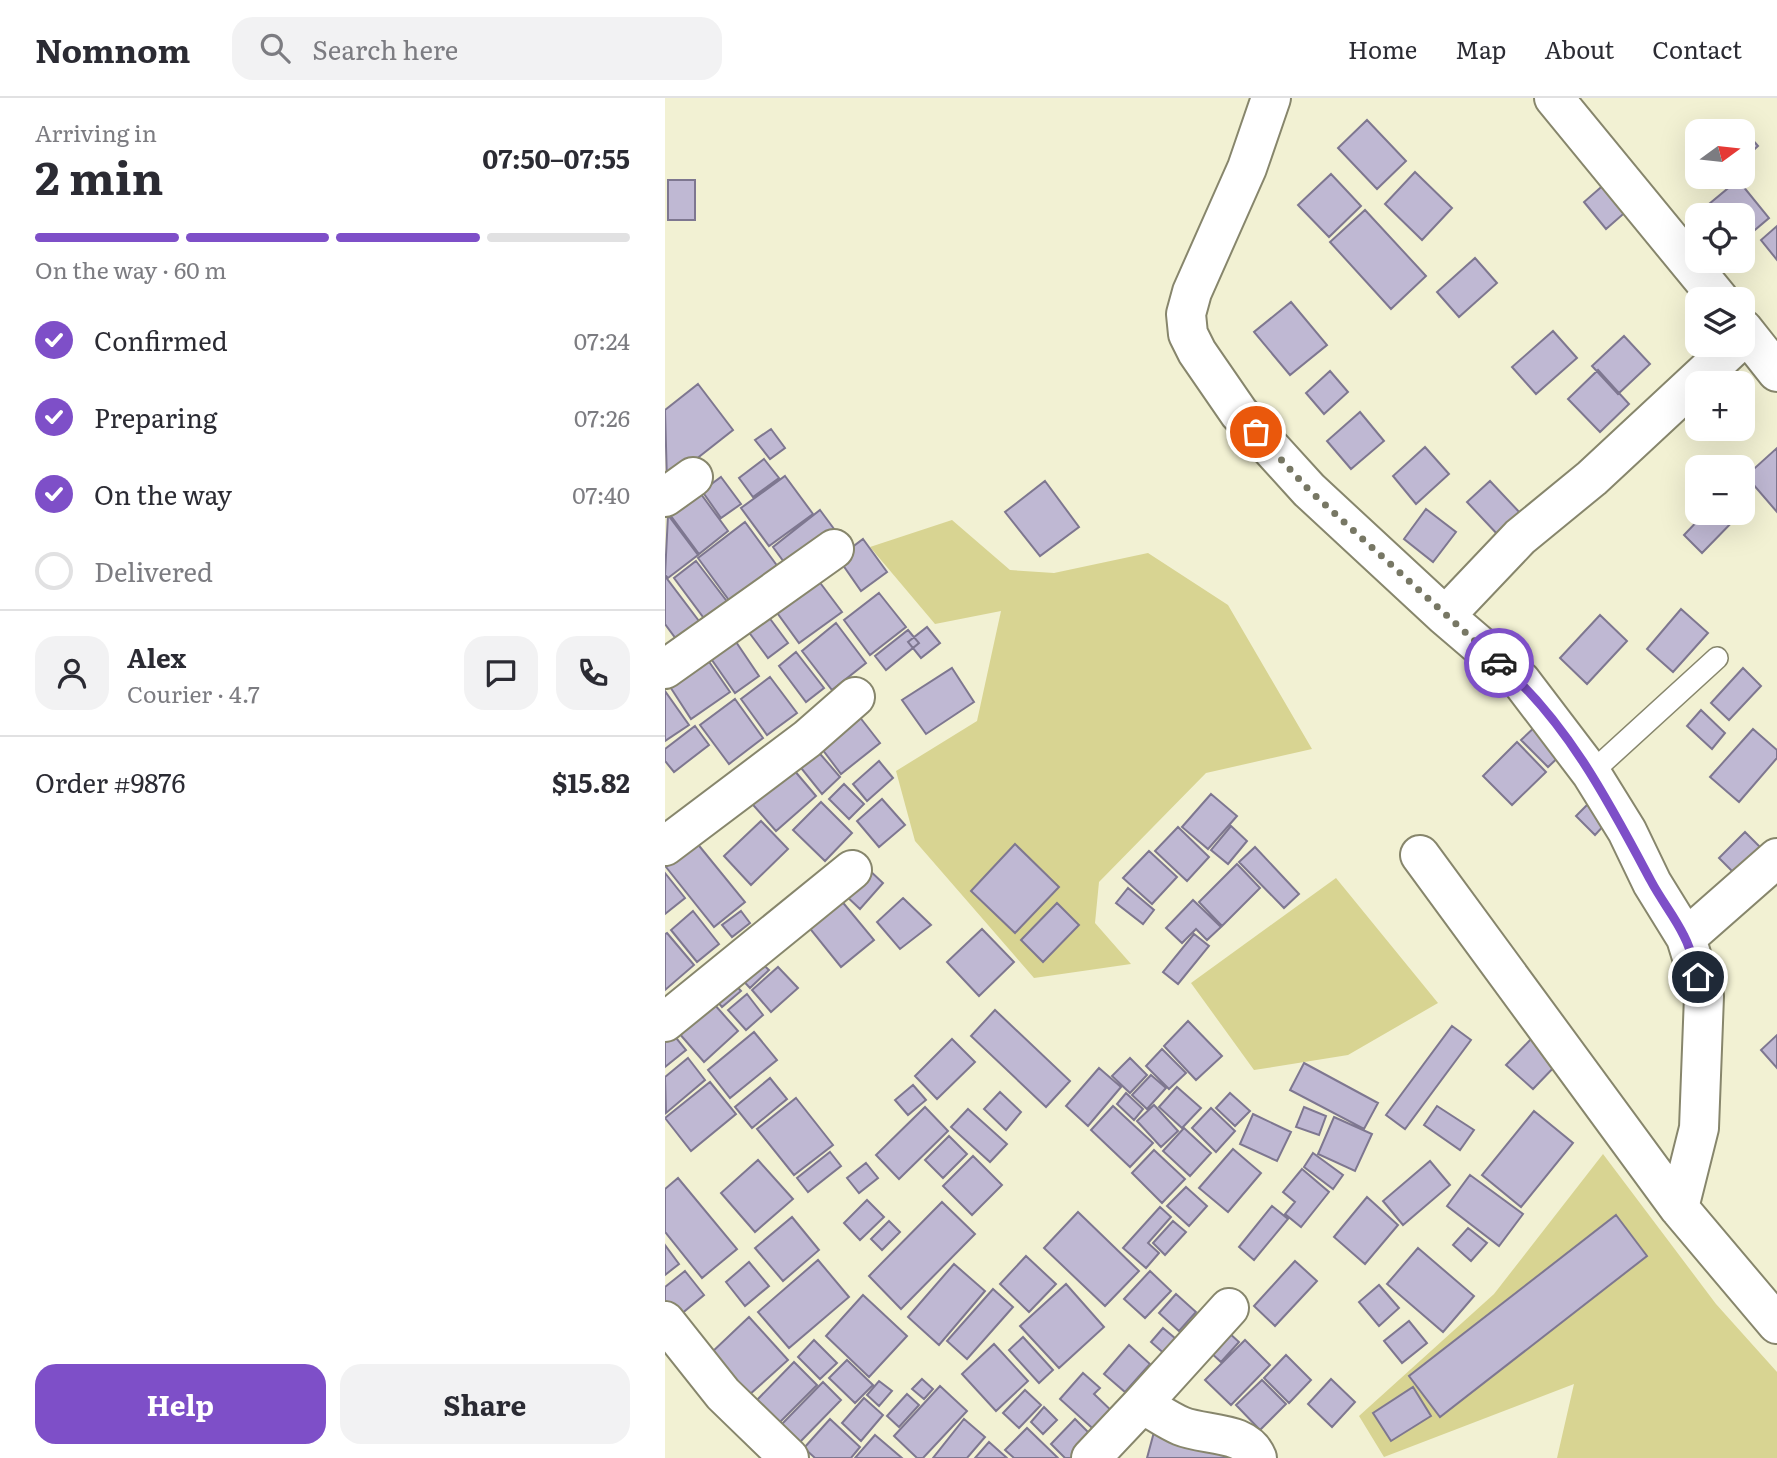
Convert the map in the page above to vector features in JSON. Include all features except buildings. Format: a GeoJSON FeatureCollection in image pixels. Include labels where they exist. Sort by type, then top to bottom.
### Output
{"type":"FeatureCollection","features":[{"type":"Feature","properties":{"kind":"street"},"geometry":{"type":"LineString","coordinates":[[1271,98],[1247,168],[1192,292],[1186,314],[1188,334],[1196,352],[1248,423],[1309,490],[1445,616],[1521,681],[1591,773],[1627,831],[1652,883],[1686,938],[1705,996],[1699,1128],[1679,1208]]}},
{"type":"Feature","properties":{"kind":"street"},"geometry":{"type":"LineString","coordinates":[[1555,98],[1709,287]]}},
{"type":"Feature","properties":{"kind":"street"},"geometry":{"type":"LineString","coordinates":[[1755,349],[1777,372]]}},
{"type":"Feature","properties":{"kind":"street"},"geometry":{"type":"LineString","coordinates":[[1445,616],[1520,537],[1592,478],[1720,357]]}},
{"type":"Feature","properties":{"kind":"street"},"geometry":{"type":"LineString","coordinates":[[665,669],[834,550]]}},
{"type":"Feature","properties":{"kind":"street"},"geometry":{"type":"LineString","coordinates":[[665,846],[807,739],[855,697]]}},
{"type":"Feature","properties":{"kind":"street"},"geometry":{"type":"LineString","coordinates":[[1420,855],[1679,1208],[1777,1324]]}},
{"type":"Feature","properties":{"kind":"street"},"geometry":{"type":"LineString","coordinates":[[1686,938],[1777,859]]}},
{"type":"Feature","properties":{"kind":"street"},"geometry":{"type":"LineString","coordinates":[[665,1022],[852,870]]}},
{"type":"Feature","properties":{"kind":"street"},"geometry":{"type":"LineString","coordinates":[[1091,1458],[1229,1308]]}},
{"type":"Feature","properties":{"kind":"street"},"geometry":{"type":"LineString","coordinates":[[665,1321],[723,1394],[789,1458]]}},
{"type":"Feature","properties":{"kind":"street"},"geometry":{"type":"LineString","coordinates":[[1142,1404],[1179,1426],[1240,1439],[1249,1444],[1257,1458]]}},
{"type":"Feature","properties":{"kind":"lane"},"geometry":{"type":"LineString","coordinates":[[1591,773],[1717,658]]}},
{"type":"Feature","properties":{"kind":"shaded area"},"geometry":{"type":"Polygon","coordinates":[[[952,520],[1010,570],[1054,573],[1148,553],[1228,605],[1312,749],[1206,773],[1099,882],[1095,923],[1131,964],[1034,978],[915,841],[896,771],[977,721],[1001,611],[935,624],[870,547],[952,520]]]}},
{"type":"Feature","properties":{"kind":"shaded area"},"geometry":{"type":"Polygon","coordinates":[[[1336,878],[1438,1003],[1348,1055],[1254,1070],[1191,983],[1336,878]]]}},
{"type":"Feature","properties":{"kind":"shaded area"},"geometry":{"type":"Polygon","coordinates":[[[1603,1154],[1716,1304],[1777,1372],[1777,1458],[1557,1458],[1574,1384],[1384,1457],[1359,1416],[1494,1294],[1603,1154]]]}},
{"type":"Feature","properties":{"kind":"way so far"},"geometry":{"type":"LineString","coordinates":[[1256,432],[1309,490],[1499,663]]}},
{"type":"Feature","properties":{"kind":"route"},"geometry":{"type":"LineString","coordinates":[[1499,663],[1521,681],[1591,773],[1627,831],[1652,883],[1686,938],[1698,977]]}}]}
